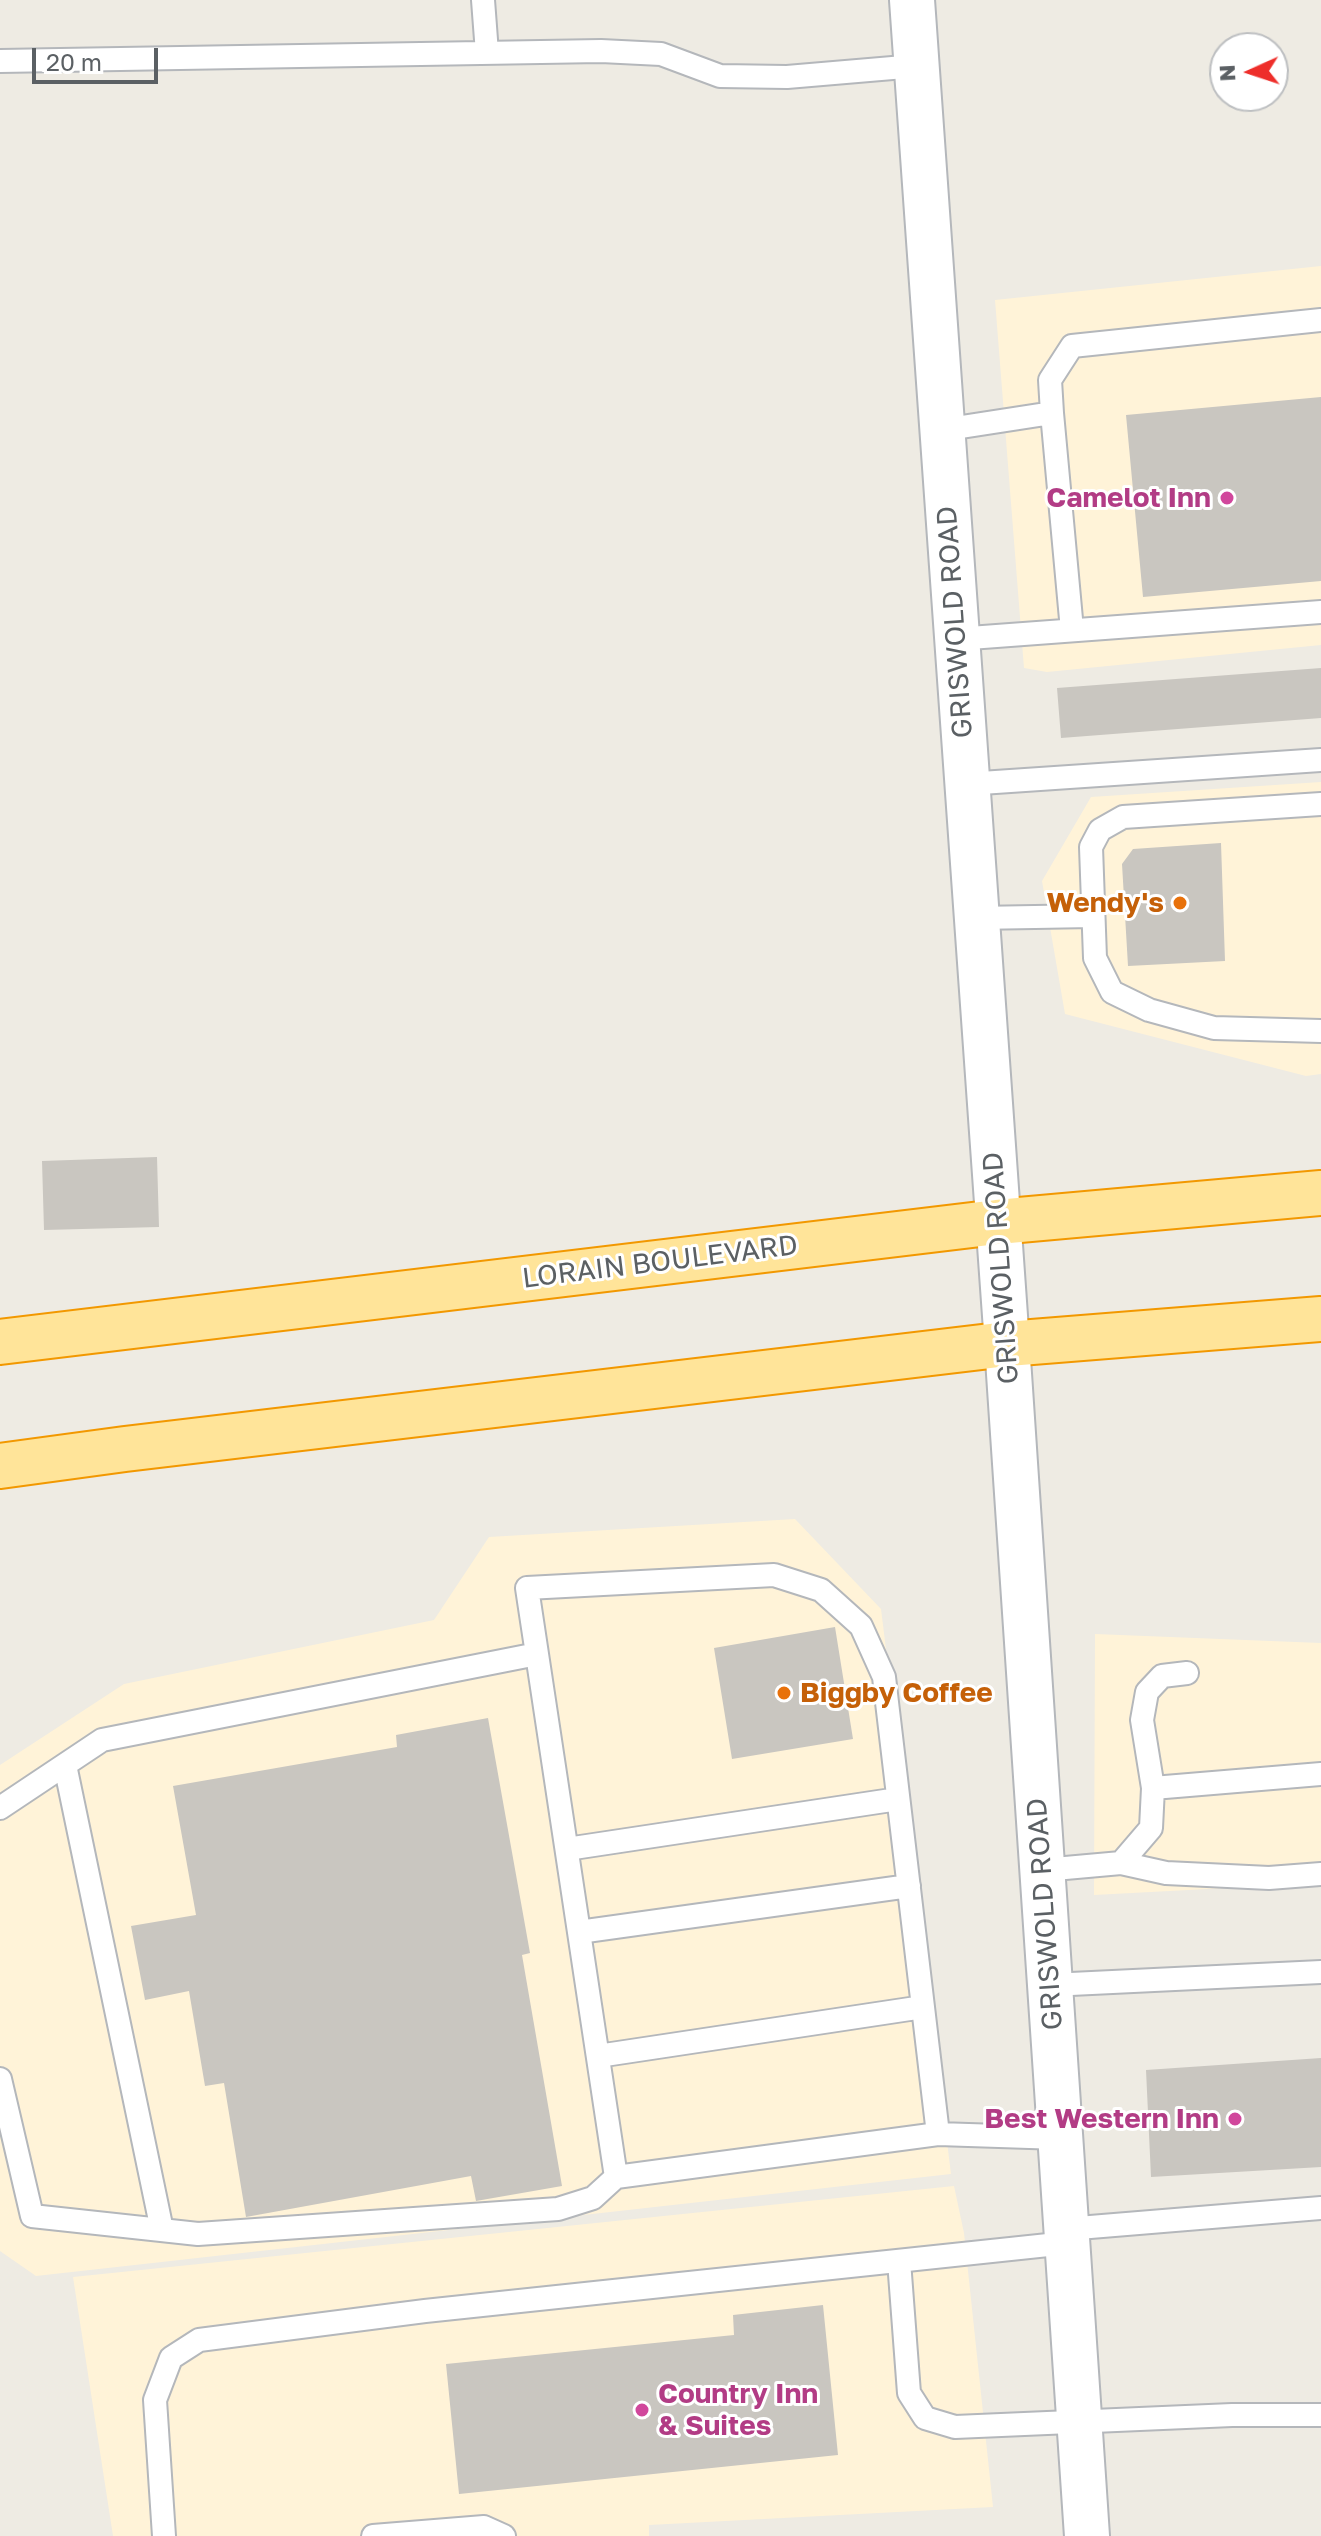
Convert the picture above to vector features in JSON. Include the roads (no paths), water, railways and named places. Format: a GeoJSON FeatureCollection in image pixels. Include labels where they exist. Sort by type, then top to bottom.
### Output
{"type":"FeatureCollection","features":[{"type":"Feature","properties":{"kind":"highway","name":"LORAIN BOULEVARD"},"geometry":{"type":"LineString","coordinates":[[0,1342],[997,1222],[1321,1193]]}},
{"type":"Feature","properties":{"kind":"highway"},"geometry":{"type":"LineString","coordinates":[[0,1466],[1007,1344],[1321,1319]]}},
{"type":"Feature","properties":{"kind":"street","name":"GRISWOLD ROAD"},"geometry":{"type":"LineString","coordinates":[[912,0],[1087,2536]]}},
{"type":"Feature","properties":{"kind":"lane"},"geometry":{"type":"LineString","coordinates":[[483,0],[487,53]]}},
{"type":"Feature","properties":{"kind":"lane"},"geometry":{"type":"LineString","coordinates":[[0,61],[601,51],[661,54],[720,76],[787,77],[916,66]]}},
{"type":"Feature","properties":{"kind":"lane"},"geometry":{"type":"LineString","coordinates":[[1072,630],[1050,380],[1072,346],[1321,320]]}},
{"type":"Feature","properties":{"kind":"lane"},"geometry":{"type":"LineString","coordinates":[[942,430],[1052,413]]}},
{"type":"Feature","properties":{"kind":"lane"},"geometry":{"type":"LineString","coordinates":[[956,639],[1321,612]]}},
{"type":"Feature","properties":{"kind":"lane"},"geometry":{"type":"LineString","coordinates":[[966,784],[1321,760]]}},
{"type":"Feature","properties":{"kind":"lane"},"geometry":{"type":"LineString","coordinates":[[1321,804],[1123,817],[1100,830],[1091,847],[1095,958],[1112,992],[1149,1010],[1214,1028],[1321,1031]]}},
{"type":"Feature","properties":{"kind":"lane"},"geometry":{"type":"LineString","coordinates":[[976,918],[1093,916]]}},
{"type":"Feature","properties":{"kind":"lane"},"geometry":{"type":"LineString","coordinates":[[616,2177],[527,1588],[774,1575],[821,1590],[861,1626],[884,1677],[938,2134]]}},
{"type":"Feature","properties":{"kind":"lane"},"geometry":{"type":"LineString","coordinates":[[0,1808],[102,1740],[537,1654]]}},
{"type":"Feature","properties":{"kind":"lane"},"geometry":{"type":"LineString","coordinates":[[1121,1863],[1151,1828],[1153,1788],[1142,1720],[1147,1692],[1162,1676],[1187,1673]]}},
{"type":"Feature","properties":{"kind":"lane"},"geometry":{"type":"LineString","coordinates":[[65,1765],[162,2230]]}},
{"type":"Feature","properties":{"kind":"lane"},"geometry":{"type":"LineString","coordinates":[[1153,1788],[1321,1774]]}},
{"type":"Feature","properties":{"kind":"lane"},"geometry":{"type":"LineString","coordinates":[[567,1849],[898,1799]]}},
{"type":"Feature","properties":{"kind":"lane"},"geometry":{"type":"LineString","coordinates":[[1043,1870],[1121,1863],[1166,1873],[1196,1875],[1269,1878],[1321,1874]]}},
{"type":"Feature","properties":{"kind":"lane"},"geometry":{"type":"LineString","coordinates":[[579,1932],[909,1886]]}},
{"type":"Feature","properties":{"kind":"lane"},"geometry":{"type":"LineString","coordinates":[[1050,1985],[1321,1972]]}},
{"type":"Feature","properties":{"kind":"lane"},"geometry":{"type":"LineString","coordinates":[[598,2056],[923,2007]]}},
{"type":"Feature","properties":{"kind":"lane"},"geometry":{"type":"LineString","coordinates":[[0,2079],[32,2216],[198,2234],[558,2209],[593,2198],[616,2177],[938,2134],[1060,2138]]}},
{"type":"Feature","properties":{"kind":"lane"},"geometry":{"type":"LineString","coordinates":[[164,2536],[155,2400],[171,2358],[199,2340],[425,2311],[899,2261],[1067,2236],[1321,2208]]}},
{"type":"Feature","properties":{"kind":"lane"},"geometry":{"type":"LineString","coordinates":[[899,2261],[909,2393],[925,2418],[955,2427],[1232,2415],[1321,2415]]}},
{"type":"Feature","properties":{"kind":"lane"},"geometry":{"type":"LineString","coordinates":[[373,2536],[484,2527],[504,2536]]}},
{"type":"Feature","properties":{"kind":"place","name":"Camelot Inn"},"geometry":{"type":"Point","coordinates":[1227,498]}},
{"type":"Feature","properties":{"kind":"place","name":"Wendy's"},"geometry":{"type":"Point","coordinates":[1180,903]}},
{"type":"Feature","properties":{"kind":"place","name":"Biggby Coffee"},"geometry":{"type":"Point","coordinates":[784,1693]}},
{"type":"Feature","properties":{"kind":"place","name":"Best Western Inn"},"geometry":{"type":"Point","coordinates":[1235,2119]}},
{"type":"Feature","properties":{"kind":"place","name":"Country Inn & Suites"},"geometry":{"type":"Point","coordinates":[642,2410]}}]}
